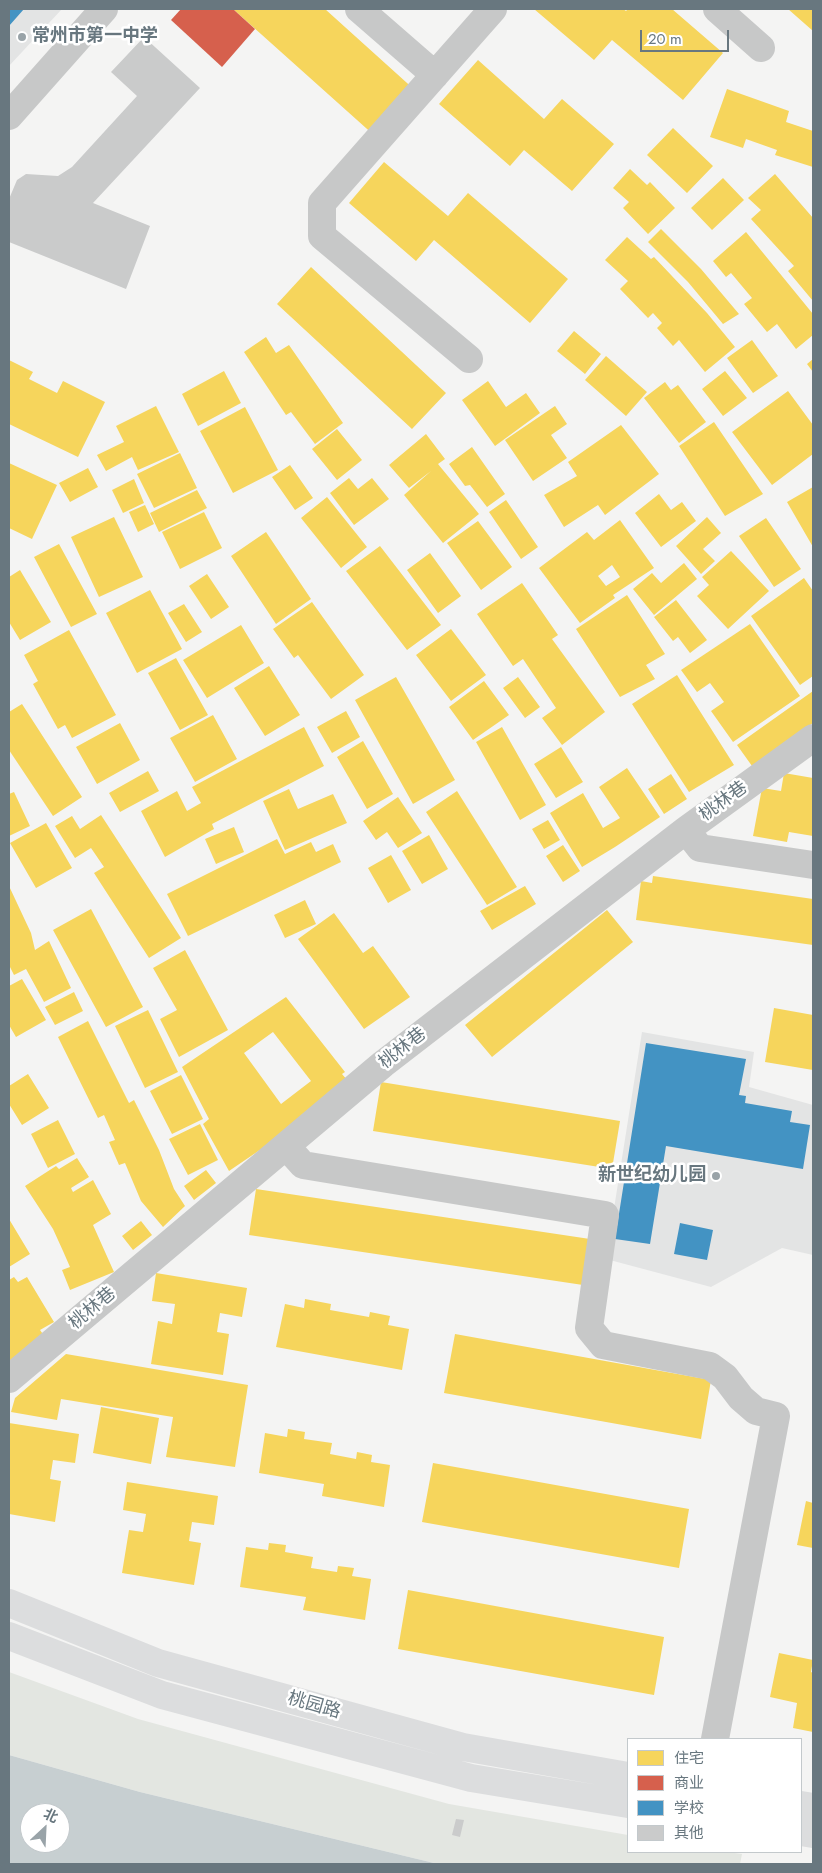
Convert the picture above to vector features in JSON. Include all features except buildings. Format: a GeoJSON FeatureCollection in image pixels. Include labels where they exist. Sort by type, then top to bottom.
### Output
{"type":"FeatureCollection","features":[{"type":"Feature","properties":{"kind":"main road","name":"桃园路"},"geometry":{"type":"LineString","coordinates":[[9,1603],[158,1663],[463,1748],[627,1776]]}},
{"type":"Feature","properties":{"kind":"main road"},"geometry":{"type":"LineString","coordinates":[[9,1636],[162,1695],[471,1778],[627,1804]]}},
{"type":"Feature","properties":{"kind":"street"},"geometry":{"type":"LineString","coordinates":[[9,116],[104,9]]}},
{"type":"Feature","properties":{"kind":"street"},"geometry":{"type":"LineString","coordinates":[[359,9],[435,74]]}},
{"type":"Feature","properties":{"kind":"street"},"geometry":{"type":"LineString","coordinates":[[469,359],[322,236],[322,204],[493,9]]}},
{"type":"Feature","properties":{"kind":"street"},"geometry":{"type":"LineString","coordinates":[[717,9],[761,48]]}},
{"type":"Feature","properties":{"kind":"street","name":"桃林巷"},"geometry":{"type":"LineString","coordinates":[[9,1380],[383,1064],[686,830],[813,738]]}},
{"type":"Feature","properties":{"kind":"street"},"geometry":{"type":"LineString","coordinates":[[686,830],[700,848],[813,864]]}},
{"type":"Feature","properties":{"kind":"street"},"geometry":{"type":"LineString","coordinates":[[286,1146],[303,1165],[605,1216],[588,1328],[603,1345],[710,1366],[725,1377],[741,1398],[756,1411],[776,1416],[715,1738]]}},
{"type":"Feature","properties":{"kind":"shaded area","name":"常州市第一中学"},"geometry":{"type":"Polygon","coordinates":[[[9,9],[62,9],[9,66],[9,9]]]}},
{"type":"Feature","properties":{"kind":"shaded area","name":"新世纪幼儿园"},"geometry":{"type":"Polygon","coordinates":[[[642,1032],[754,1052],[749,1087],[813,1105],[813,1255],[782,1248],[711,1287],[606,1259],[642,1032]]]}},
{"type":"Feature","properties":{"kind":"shaded area"},"geometry":{"type":"Polygon","coordinates":[[[9,1672],[138,1719],[449,1804],[627,1835],[627,1853],[742,1854],[740,1864],[438,1864],[140,1792],[9,1755],[9,1672]]]}},
{"type":"Feature","properties":{"kind":"shaded area"},"geometry":{"type":"Polygon","coordinates":[[[9,1755],[140,1792],[438,1864],[9,1864],[9,1755]]]}},
{"type":"Feature","properties":{"kind":"place","name":"常州市第一中学"},"geometry":{"type":"Point","coordinates":[22,37]}},
{"type":"Feature","properties":{"kind":"place","name":"新世纪幼儿园"},"geometry":{"type":"Point","coordinates":[716,1176]}}]}
